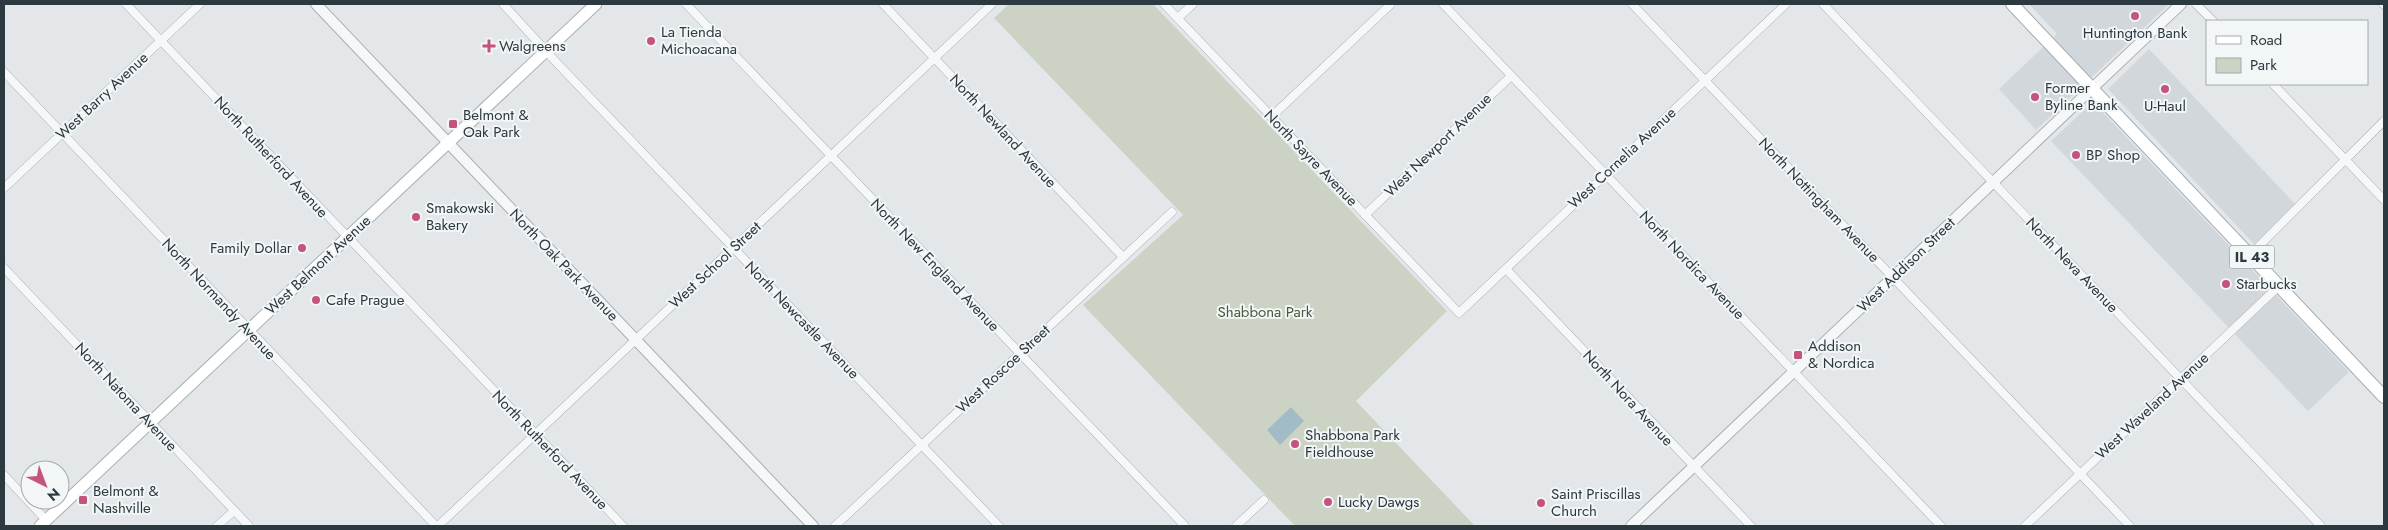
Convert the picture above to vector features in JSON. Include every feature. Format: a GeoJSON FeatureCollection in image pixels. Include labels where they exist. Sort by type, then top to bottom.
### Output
{"type":"FeatureCollection","features":[{"type":"Feature","properties":{"kind":"main road","name":"West Belmont Avenue"},"geometry":{"type":"LineString","coordinates":[[43,523],[596,4]]}},
{"type":"Feature","properties":{"kind":"main road","name":"IL 43"},"geometry":{"type":"LineString","coordinates":[[2012,4],[2384,397]]}},
{"type":"Feature","properties":{"kind":"street","name":"North Rutherford Avenue"},"geometry":{"type":"LineString","coordinates":[[126,4],[623,526]]}},
{"type":"Feature","properties":{"kind":"street","name":"West Barry Avenue"},"geometry":{"type":"LineString","coordinates":[[4,188],[200,4]]}},
{"type":"Feature","properties":{"kind":"street","name":"North Oak Park Avenue"},"geometry":{"type":"LineString","coordinates":[[316,4],[813,526]]}},
{"type":"Feature","properties":{"kind":"street","name":"North Newcastle Avenue"},"geometry":{"type":"LineString","coordinates":[[504,4],[733,248],[999,526]]}},
{"type":"Feature","properties":{"kind":"street","name":"North New England Avenue"},"geometry":{"type":"LineString","coordinates":[[686,4],[1185,526]]}},
{"type":"Feature","properties":{"kind":"street","name":"North Newland Avenue"},"geometry":{"type":"LineString","coordinates":[[883,4],[1123,257]]}},
{"type":"Feature","properties":{"kind":"street","name":"West School Street"},"geometry":{"type":"LineString","coordinates":[[437,526],[992,4]]}},
{"type":"Feature","properties":{"kind":"street","name":"North Sayre Avenue"},"geometry":{"type":"LineString","coordinates":[[1164,4],[1458,313]]}},
{"type":"Feature","properties":{"kind":"street"},"geometry":{"type":"LineString","coordinates":[[1178,18],[1193,4]]}},
{"type":"Feature","properties":{"kind":"street"},"geometry":{"type":"LineString","coordinates":[[1271,117],[1391,4]]}},
{"type":"Feature","properties":{"kind":"street","name":"North Nordica Avenue"},"geometry":{"type":"LineString","coordinates":[[1443,4],[1941,526]]}},
{"type":"Feature","properties":{"kind":"street","name":"North Nottingham Avenue"},"geometry":{"type":"LineString","coordinates":[[1632,4],[2130,526]]}},
{"type":"Feature","properties":{"kind":"street","name":"West Cornelia Avenue"},"geometry":{"type":"LineString","coordinates":[[1458,313],[1786,4]]}},
{"type":"Feature","properties":{"kind":"street","name":"North Neva Avenue"},"geometry":{"type":"LineString","coordinates":[[1823,4],[2321,526]]}},
{"type":"Feature","properties":{"kind":"street","name":"West Addison Street"},"geometry":{"type":"LineString","coordinates":[[1631,526],[2181,4]]}},
{"type":"Feature","properties":{"kind":"street"},"geometry":{"type":"LineString","coordinates":[[2196,4],[2212,20]]}},
{"type":"Feature","properties":{"kind":"street","name":"North Normandy Avenue"},"geometry":{"type":"LineString","coordinates":[[4,72],[437,526]]}},
{"type":"Feature","properties":{"kind":"street","name":"West Newport Avenue"},"geometry":{"type":"LineString","coordinates":[[1365,215],[1511,76]]}},
{"type":"Feature","properties":{"kind":"street"},"geometry":{"type":"LineString","coordinates":[[2274,85],[2384,200]]}},
{"type":"Feature","properties":{"kind":"street"},"geometry":{"type":"LineString","coordinates":[[2250,254],[2384,121]]}},
{"type":"Feature","properties":{"kind":"street","name":"West Roscoe Street"},"geometry":{"type":"LineString","coordinates":[[835,526],[1172,212]]}},
{"type":"Feature","properties":{"kind":"street","name":"North Natoma Avenue"},"geometry":{"type":"LineString","coordinates":[[4,268],[249,526]]}},
{"type":"Feature","properties":{"kind":"street","name":"North Nora Avenue"},"geometry":{"type":"LineString","coordinates":[[1506,269],[1751,526]]}},
{"type":"Feature","properties":{"kind":"street","name":"West Waveland Avenue"},"geometry":{"type":"LineString","coordinates":[[2025,526],[2279,286]]}},
{"type":"Feature","properties":{"kind":"street"},"geometry":{"type":"LineString","coordinates":[[4,475],[43,523]]}},
{"type":"Feature","properties":{"kind":"street"},"geometry":{"type":"LineString","coordinates":[[1236,526],[1264,500]]}},
{"type":"Feature","properties":{"kind":"street"},"geometry":{"type":"LineString","coordinates":[[217,526],[234,510]]}},
{"type":"Feature","properties":{"kind":"shaded area"},"geometry":{"type":"Polygon","coordinates":[[[2029,4],[2169,4],[2036,130],[1999,89],[2057,34],[2029,4]]]}},
{"type":"Feature","properties":{"kind":"shaded area"},"geometry":{"type":"Polygon","coordinates":[[[2149,49],[2295,204],[2254,244],[2108,89],[2149,49]]]}},
{"type":"Feature","properties":{"kind":"shaded area"},"geometry":{"type":"Polygon","coordinates":[[[2093,102],[2349,372],[2308,411],[2051,141],[2093,102]]]}},
{"type":"Feature","properties":{"kind":"green space","name":"Shabbona Park"},"geometry":{"type":"Polygon","coordinates":[[[1009,4],[1153,4],[1447,311],[1356,401],[1475,526],[1295,526],[1083,305],[1183,215],[994,18],[1009,4]]]}},
{"type":"Feature","properties":{"kind":"water"},"geometry":{"type":"Polygon","coordinates":[[[1291,407],[1304,421],[1280,445],[1267,430],[1291,407]]]}},
{"type":"Feature","properties":{"kind":"place","name":"Huntington Bank"},"geometry":{"type":"Point","coordinates":[2135,16]}},
{"type":"Feature","properties":{"kind":"place","name":"La Tienda Michoacana"},"geometry":{"type":"Point","coordinates":[651,41]}},
{"type":"Feature","properties":{"kind":"place","name":"Walgreens"},"geometry":{"type":"Point","coordinates":[489,46]}},
{"type":"Feature","properties":{"kind":"place","name":"U-Haul"},"geometry":{"type":"Point","coordinates":[2165,89]}},
{"type":"Feature","properties":{"kind":"place","name":"Former Byline Bank"},"geometry":{"type":"Point","coordinates":[2035,97]}},
{"type":"Feature","properties":{"kind":"place","name":"Belmont & Oak Park"},"geometry":{"type":"Point","coordinates":[453,124]}},
{"type":"Feature","properties":{"kind":"place","name":"BP Shop"},"geometry":{"type":"Point","coordinates":[2076,155]}},
{"type":"Feature","properties":{"kind":"place","name":"Smakowski Bakery"},"geometry":{"type":"Point","coordinates":[416,217]}},
{"type":"Feature","properties":{"kind":"place","name":"Family Dollar"},"geometry":{"type":"Point","coordinates":[302,248]}},
{"type":"Feature","properties":{"kind":"place","name":"Starbucks"},"geometry":{"type":"Point","coordinates":[2226,284]}},
{"type":"Feature","properties":{"kind":"place","name":"Cafe Prague"},"geometry":{"type":"Point","coordinates":[316,300]}},
{"type":"Feature","properties":{"kind":"place","name":"Addison & Nordica"},"geometry":{"type":"Point","coordinates":[1798,355]}},
{"type":"Feature","properties":{"kind":"place","name":"Shabbona Park Fieldhouse"},"geometry":{"type":"Point","coordinates":[1295,444]}},
{"type":"Feature","properties":{"kind":"place","name":"Belmont & Nashville"},"geometry":{"type":"Point","coordinates":[83,500]}},
{"type":"Feature","properties":{"kind":"place","name":"Lucky Dawgs"},"geometry":{"type":"Point","coordinates":[1328,502]}},
{"type":"Feature","properties":{"kind":"place","name":"Saint Priscillas Church"},"geometry":{"type":"Point","coordinates":[1541,503]}}]}
